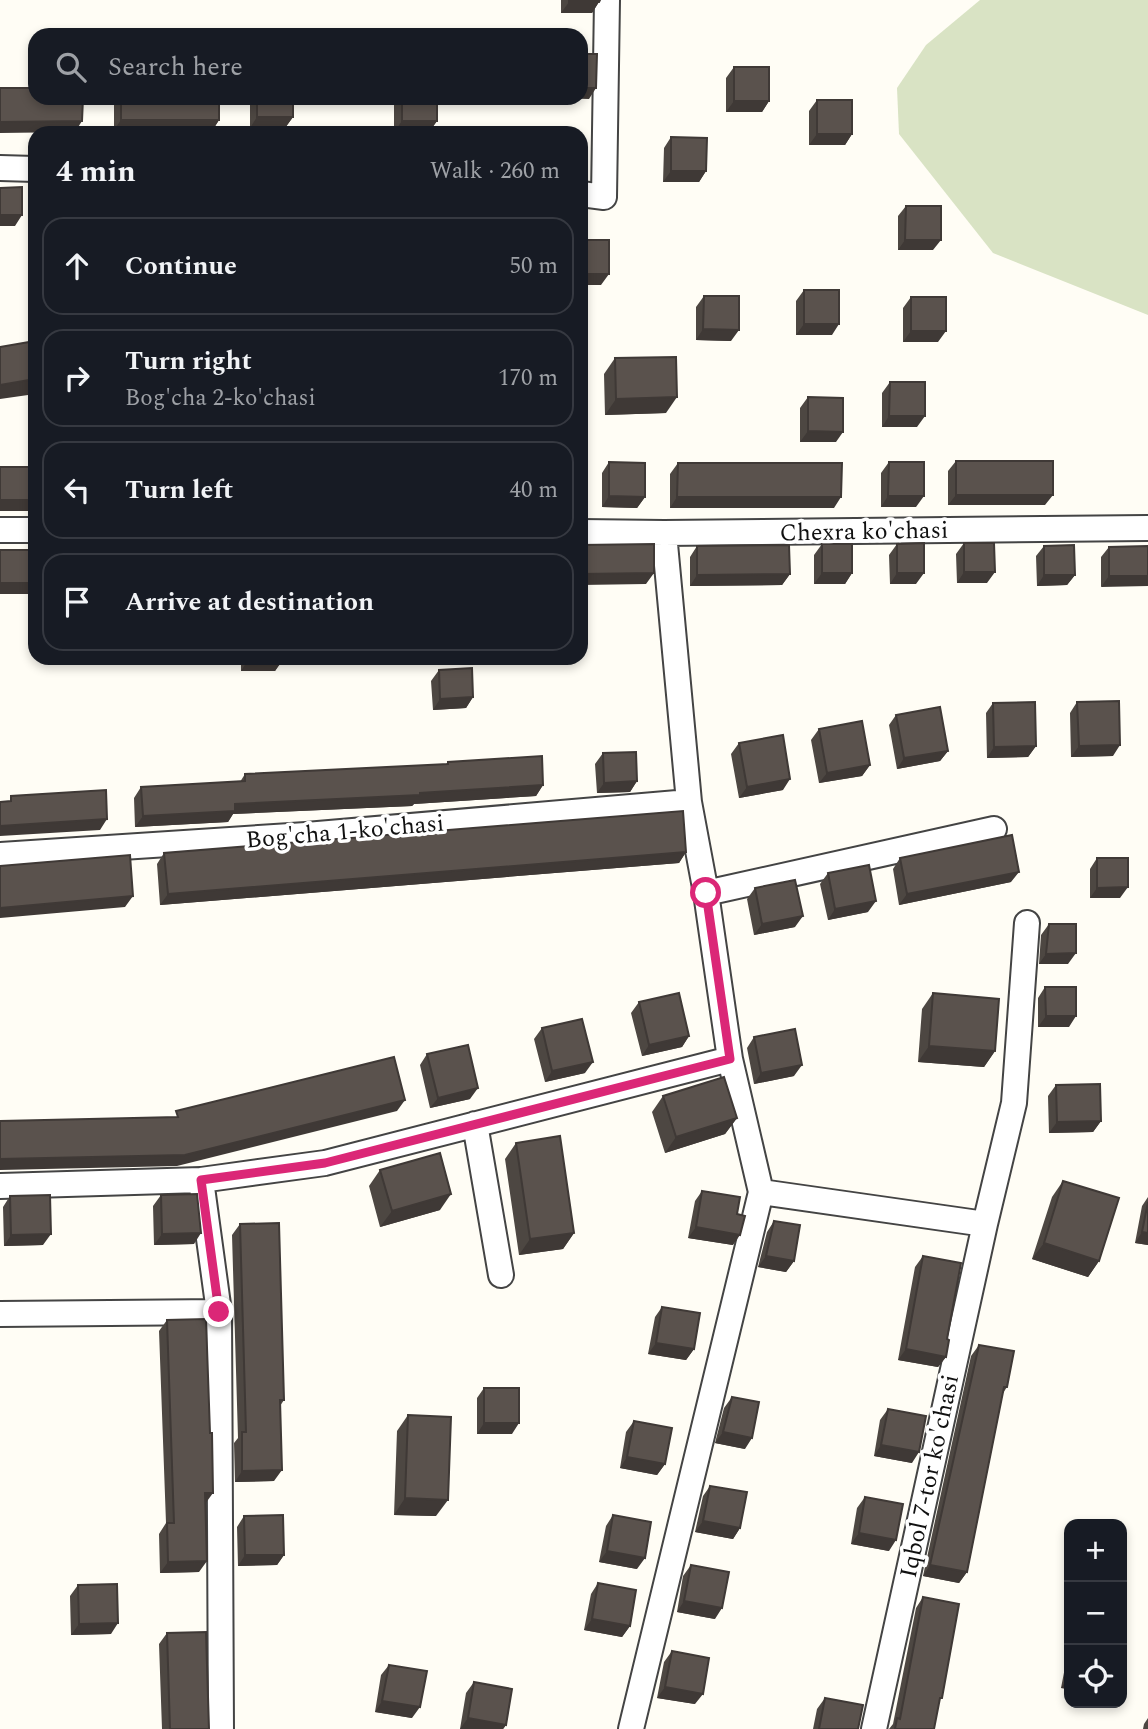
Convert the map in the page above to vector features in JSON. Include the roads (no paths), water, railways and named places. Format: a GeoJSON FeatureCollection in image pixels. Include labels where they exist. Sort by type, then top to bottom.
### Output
{"type":"FeatureCollection","features":[{"type":"Feature","properties":{"kind":"street"},"geometry":{"type":"LineString","coordinates":[[593,196],[607,0]]}},
{"type":"Feature","properties":{"kind":"street"},"geometry":{"type":"LineString","coordinates":[[0,168],[28,169]]}},
{"type":"Feature","properties":{"kind":"street","name":"Chexra ko'chasi"},"geometry":{"type":"LineString","coordinates":[[588,532],[1148,528]]}},
{"type":"Feature","properties":{"kind":"street"},"geometry":{"type":"LineString","coordinates":[[0,530],[28,530]]}},
{"type":"Feature","properties":{"kind":"street"},"geometry":{"type":"LineString","coordinates":[[631,1729],[761,1192],[730,1059],[706,893],[689,802],[664,533]]}},
{"type":"Feature","properties":{"kind":"street","name":"Bog'cha 1-ko'chasi"},"geometry":{"type":"LineString","coordinates":[[0,855],[306,835],[689,802]]}},
{"type":"Feature","properties":{"kind":"street"},"geometry":{"type":"LineString","coordinates":[[706,893],[994,829]]}},
{"type":"Feature","properties":{"kind":"street","name":"Iqbol 7-tor ko'chasi"},"geometry":{"type":"LineString","coordinates":[[874,1729],[1014,1103],[1027,923]]}},
{"type":"Feature","properties":{"kind":"street"},"geometry":{"type":"LineString","coordinates":[[0,1186],[201,1180],[325,1163],[730,1059]]}},
{"type":"Feature","properties":{"kind":"street"},"geometry":{"type":"LineString","coordinates":[[475,1124],[501,1275]]}},
{"type":"Feature","properties":{"kind":"street"},"geometry":{"type":"LineString","coordinates":[[201,1180],[219,1312],[221,1729]]}},
{"type":"Feature","properties":{"kind":"street"},"geometry":{"type":"LineString","coordinates":[[761,1192],[985,1224]]}},
{"type":"Feature","properties":{"kind":"street"},"geometry":{"type":"LineString","coordinates":[[0,1314],[219,1312]]}}]}
